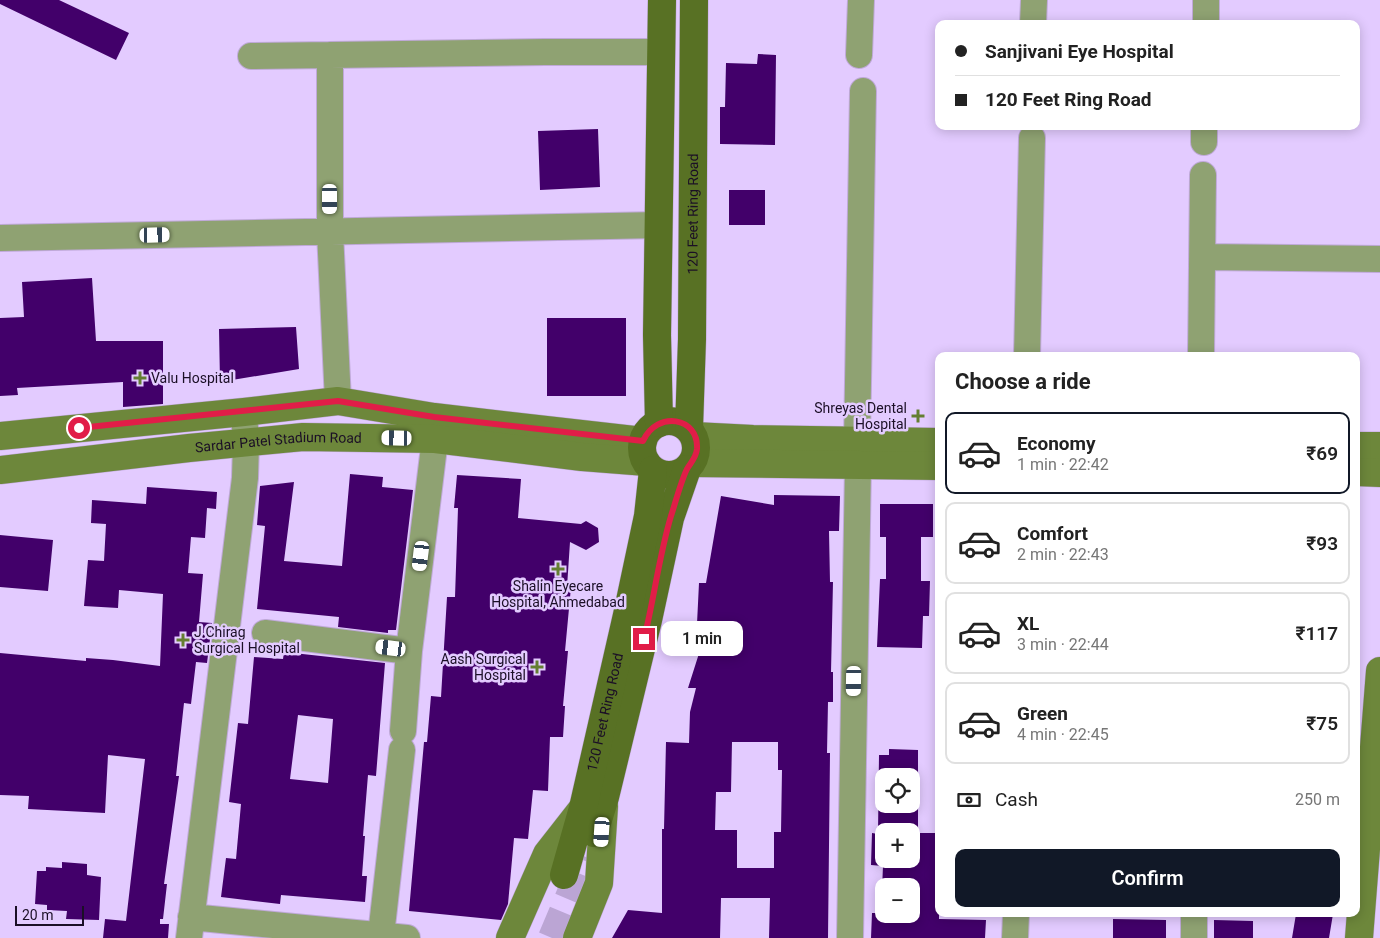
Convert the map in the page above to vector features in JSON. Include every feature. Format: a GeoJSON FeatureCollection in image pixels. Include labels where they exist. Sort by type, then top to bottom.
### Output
{"type":"FeatureCollection","features":[{"type":"Feature","properties":{"kind":"main road","name":"120 Feet Ring Road"},"geometry":{"type":"LineString","coordinates":[[594,803],[648,516],[657,335],[662,0]]}},
{"type":"Feature","properties":{"kind":"main road","name":"120 Feet Ring Road"},"geometry":{"type":"LineString","coordinates":[[691,432],[694,0]]}},
{"type":"Feature","properties":{"kind":"main road"},"geometry":{"type":"LineString","coordinates":[[675,421],[691,432],[697,449],[690,466],[679,474],[670,475],[661,474],[650,449],[675,421]]}},
{"type":"Feature","properties":{"kind":"main road","name":"120 Feet Ring Road"},"geometry":{"type":"LineString","coordinates":[[594,803],[648,620],[670,518],[690,466]]}},
{"type":"Feature","properties":{"kind":"main road"},"geometry":{"type":"LineString","coordinates":[[586,857],[594,803]]}},
{"type":"Feature","properties":{"kind":"main road"},"geometry":{"type":"LineString","coordinates":[[564,875],[594,803]]}},
{"type":"Feature","properties":{"kind":"street"},"geometry":{"type":"LineString","coordinates":[[859,55],[861,0]]}},
{"type":"Feature","properties":{"kind":"street"},"geometry":{"type":"LineString","coordinates":[[1033,20],[1034,0]]}},
{"type":"Feature","properties":{"kind":"street"},"geometry":{"type":"LineString","coordinates":[[1206,0],[1206,20]]}},
{"type":"Feature","properties":{"kind":"street"},"geometry":{"type":"LineString","coordinates":[[250,56],[470,52],[661,52]]}},
{"type":"Feature","properties":{"kind":"street"},"geometry":{"type":"LineString","coordinates":[[330,56],[330,232],[338,401]]}},
{"type":"Feature","properties":{"kind":"street"},"geometry":{"type":"LineString","coordinates":[[850,938],[863,91]]}},
{"type":"Feature","properties":{"kind":"street"},"geometry":{"type":"LineString","coordinates":[[1027,352],[1032,138]]}},
{"type":"Feature","properties":{"kind":"street"},"geometry":{"type":"LineString","coordinates":[[1201,352],[1203,175]]}},
{"type":"Feature","properties":{"kind":"street"},"geometry":{"type":"LineString","coordinates":[[0,238],[659,225]]}},
{"type":"Feature","properties":{"kind":"street"},"geometry":{"type":"LineString","coordinates":[[1203,257],[1380,260]]}},
{"type":"Feature","properties":{"kind":"street","name":"Sardar Patel Stadium Road"},"geometry":{"type":"LineString","coordinates":[[0,436],[338,401],[435,428],[582,458],[650,449]]}},
{"type":"Feature","properties":{"kind":"street"},"geometry":{"type":"LineString","coordinates":[[244,412],[246,443],[245,478],[190,927],[407,938]]}},
{"type":"Feature","properties":{"kind":"street"},"geometry":{"type":"LineString","coordinates":[[381,936],[402,741],[409,651],[435,428]]}},
{"type":"Feature","properties":{"kind":"street","name":"Sardar Patel Stadium Road"},"geometry":{"type":"LineString","coordinates":[[0,470],[246,443],[435,428]]}},
{"type":"Feature","properties":{"kind":"street"},"geometry":{"type":"LineString","coordinates":[[691,432],[858,453],[935,465]]}},
{"type":"Feature","properties":{"kind":"street"},"geometry":{"type":"LineString","coordinates":[[690,466],[858,453],[935,443]]}},
{"type":"Feature","properties":{"kind":"street"},"geometry":{"type":"LineString","coordinates":[[1360,446],[1380,446]]}},
{"type":"Feature","properties":{"kind":"street"},"geometry":{"type":"LineString","coordinates":[[1360,472],[1380,472]]}},
{"type":"Feature","properties":{"kind":"street"},"geometry":{"type":"LineString","coordinates":[[265,633],[409,651]]}},
{"type":"Feature","properties":{"kind":"street"},"geometry":{"type":"LineString","coordinates":[[1360,938],[1380,671]]}},
{"type":"Feature","properties":{"kind":"street"},"geometry":{"type":"LineString","coordinates":[[510,938],[547,854],[594,803]]}},
{"type":"Feature","properties":{"kind":"street"},"geometry":{"type":"LineString","coordinates":[[577,938],[599,883],[594,803]]}},
{"type":"Feature","properties":{"kind":"street"},"geometry":{"type":"LineString","coordinates":[[1015,938],[1016,917]]}},
{"type":"Feature","properties":{"kind":"street"},"geometry":{"type":"LineString","coordinates":[[1194,917],[1194,938]]}},
{"type":"Feature","properties":{"kind":"building"},"geometry":{"type":"Polygon","coordinates":[[[0,0],[59,0],[129,33],[116,60],[0,4],[0,0]]]}},
{"type":"Feature","properties":{"kind":"building"},"geometry":{"type":"Polygon","coordinates":[[[758,54],[776,55],[775,145],[720,144],[720,107],[725,107],[726,63],[757,64],[758,54]]]}},
{"type":"Feature","properties":{"kind":"building"},"geometry":{"type":"Polygon","coordinates":[[[598,129],[600,187],[540,190],[538,131],[598,129]]]}},
{"type":"Feature","properties":{"kind":"building"},"geometry":{"type":"Polygon","coordinates":[[[729,190],[765,190],[765,225],[729,225],[729,190]]]}},
{"type":"Feature","properties":{"kind":"building"},"geometry":{"type":"Polygon","coordinates":[[[92,278],[96,341],[163,341],[163,404],[123,407],[123,382],[17,388],[18,395],[0,396],[0,318],[24,317],[22,282],[92,278]]]}},
{"type":"Feature","properties":{"kind":"building"},"geometry":{"type":"Polygon","coordinates":[[[547,318],[626,318],[626,396],[547,396],[547,318]]]}},
{"type":"Feature","properties":{"kind":"building"},"geometry":{"type":"Polygon","coordinates":[[[296,327],[299,369],[220,382],[219,329],[296,327]]]}},
{"type":"Feature","properties":{"kind":"building"},"geometry":{"type":"Polygon","coordinates":[[[350,474],[383,477],[382,487],[413,490],[396,630],[388,630],[388,633],[338,627],[339,617],[257,609],[265,526],[257,525],[260,486],[294,482],[284,561],[342,566],[350,474]]]}},
{"type":"Feature","properties":{"kind":"building"},"geometry":{"type":"Polygon","coordinates":[[[457,475],[521,479],[518,518],[581,524],[586,521],[598,528],[599,542],[586,550],[570,542],[567,587],[571,587],[565,651],[568,651],[563,706],[565,706],[563,737],[550,737],[548,791],[533,790],[528,839],[514,838],[508,904],[501,920],[409,911],[424,742],[427,742],[431,696],[441,697],[447,597],[455,597],[458,508],[454,508],[457,475]]]}},
{"type":"Feature","properties":{"kind":"building"},"geometry":{"type":"Polygon","coordinates":[[[147,487],[217,492],[216,509],[207,508],[205,538],[191,537],[188,573],[203,574],[199,622],[212,623],[207,663],[196,662],[191,704],[184,703],[176,776],[179,776],[164,884],[167,884],[163,919],[160,919],[160,924],[169,924],[168,938],[103,938],[105,919],[126,921],[145,759],[108,755],[105,813],[28,809],[29,796],[0,795],[0,653],[86,661],[86,658],[113,660],[160,666],[163,594],[119,590],[118,608],[84,606],[88,560],[104,561],[106,524],[91,523],[92,500],[146,504],[147,487]]]}},
{"type":"Feature","properties":{"kind":"building"},"geometry":{"type":"Polygon","coordinates":[[[774,495],[840,496],[839,531],[829,531],[830,582],[833,582],[831,672],[833,672],[833,702],[828,702],[827,753],[830,753],[828,938],[769,938],[770,898],[721,898],[720,938],[612,938],[628,910],[662,913],[662,829],[664,829],[666,742],[689,743],[690,712],[696,688],[688,688],[702,644],[696,644],[699,583],[706,583],[721,496],[774,505],[774,495]],[[732,742],[731,792],[716,792],[715,830],[737,830],[737,868],[774,868],[774,832],[781,832],[782,770],[778,770],[778,742],[732,742]]]}},
{"type":"Feature","properties":{"kind":"building"},"geometry":{"type":"Polygon","coordinates":[[[880,504],[933,504],[933,537],[921,537],[921,581],[930,581],[929,616],[923,616],[922,648],[877,647],[880,579],[886,579],[886,537],[880,537],[880,504]]]}},
{"type":"Feature","properties":{"kind":"building"},"geometry":{"type":"Polygon","coordinates":[[[0,535],[53,540],[48,591],[0,587],[0,535]]]}},
{"type":"Feature","properties":{"kind":"building"},"geometry":{"type":"Polygon","coordinates":[[[284,652],[385,663],[376,776],[368,775],[362,876],[367,876],[365,902],[281,895],[280,904],[221,897],[226,858],[236,859],[241,804],[229,802],[238,723],[248,724],[254,657],[283,659],[284,652]],[[298,715],[290,779],[328,783],[333,719],[298,715]]]}},
{"type":"Feature","properties":{"kind":"building"},"geometry":{"type":"Polygon","coordinates":[[[889,749],[918,750],[918,768],[879,768],[879,755],[889,755],[889,749]]]}},
{"type":"Feature","properties":{"kind":"building"},"geometry":{"type":"Polygon","coordinates":[[[878,813],[918,813],[918,823],[878,823],[878,813]]]}},
{"type":"Feature","properties":{"kind":"building"},"geometry":{"type":"Polygon","coordinates":[[[872,833],[875,834],[875,865],[871,865],[872,833]]]}},
{"type":"Feature","properties":{"kind":"building"},"geometry":{"type":"Polygon","coordinates":[[[920,833],[935,833],[935,917],[939,917],[939,919],[986,920],[985,938],[871,938],[872,913],[875,913],[875,923],[920,923],[920,878],[882,878],[883,868],[920,868],[920,833]]]}},
{"type":"Feature","properties":{"kind":"building"},"geometry":{"type":"Polygon","coordinates":[[[62,862],[87,864],[87,875],[101,877],[99,920],[66,919],[67,911],[47,910],[47,905],[35,904],[37,871],[46,871],[46,867],[62,868],[62,862]]]}},
{"type":"Feature","properties":{"kind":"building"},"geometry":{"type":"Polygon","coordinates":[[[1296,917],[1332,917],[1329,938],[1292,938],[1296,917]]]}},
{"type":"Feature","properties":{"kind":"building"},"geometry":{"type":"Polygon","coordinates":[[[1113,919],[1166,920],[1166,938],[1113,938],[1113,919]]]}},
{"type":"Feature","properties":{"kind":"building"},"geometry":{"type":"Polygon","coordinates":[[[1214,920],[1253,921],[1253,938],[1214,938],[1214,920]]]}},
{"type":"Feature","properties":{"kind":"tunnel"},"geometry":{"type":"LineString","coordinates":[[552,938],[586,857]]}},
{"type":"Feature","properties":{"kind":"place","name":"Valu Hospital"},"geometry":{"type":"Point","coordinates":[140,378]}},
{"type":"Feature","properties":{"kind":"place","name":"Shreyas Dental Hospital"},"geometry":{"type":"Point","coordinates":[918,416]}},
{"type":"Feature","properties":{"kind":"place","name":"Shalin Eyecare Hospital, Ahmedabad"},"geometry":{"type":"Point","coordinates":[558,569]}},
{"type":"Feature","properties":{"kind":"place","name":"J.Chirag Surgical Hospital"},"geometry":{"type":"Point","coordinates":[183,640]}},
{"type":"Feature","properties":{"kind":"place","name":"Aash Surgical Hospital"},"geometry":{"type":"Point","coordinates":[537,667]}},
{"type":"Feature","properties":{"kind":"route"},"geometry":{"type":"LineString","coordinates":[[79,428],[338,401],[434,417],[643,441],[646,433],[652,427],[659,423],[675,421],[689,428],[694,436],[697,449],[696,456],[687,470],[670,518],[644,639]]}}]}
